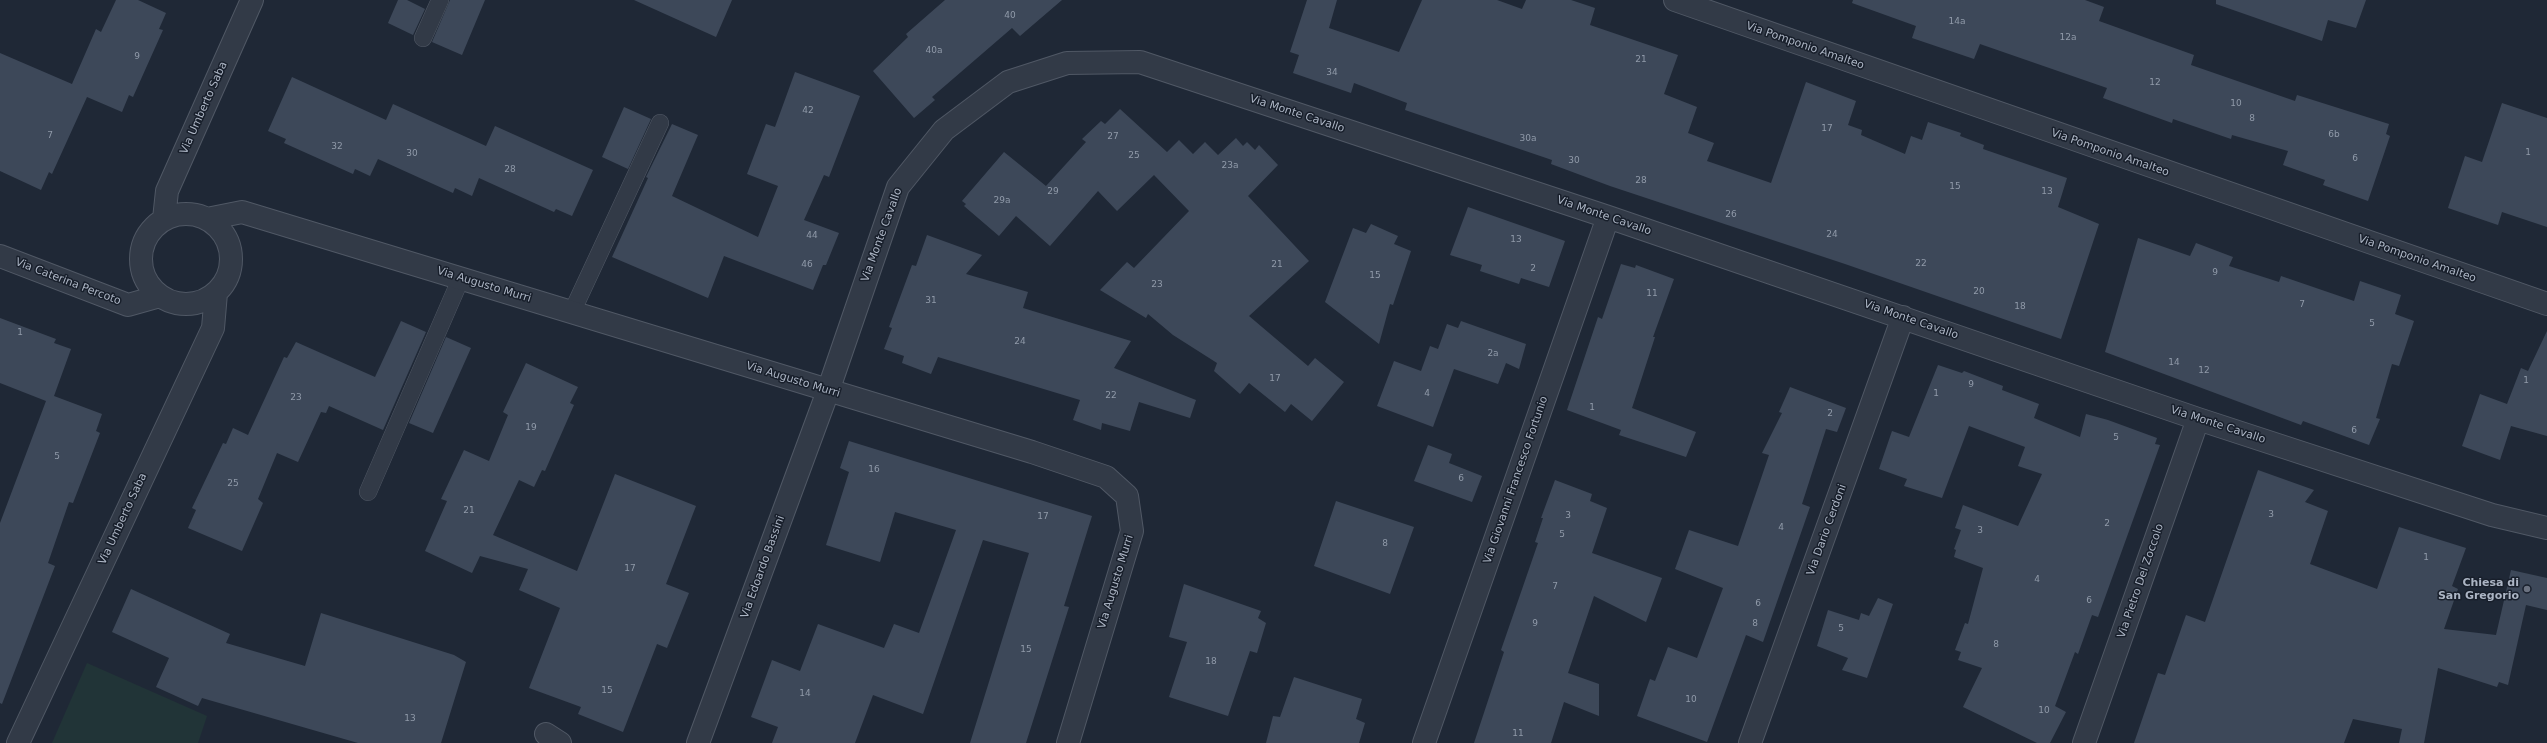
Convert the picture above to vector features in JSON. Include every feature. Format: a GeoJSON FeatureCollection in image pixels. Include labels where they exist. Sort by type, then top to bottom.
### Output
{"type":"FeatureCollection","features":[{"type":"Feature","properties":{"kind":"street","name":"Via Umberto Saba"},"geometry":{"type":"LineString","coordinates":[[164,219],[167,191],[252,0]]}},
{"type":"Feature","properties":{"kind":"street","name":"Via Pomponio Amalteo"},"geometry":{"type":"LineString","coordinates":[[1675,0],[2547,304]]}},
{"type":"Feature","properties":{"kind":"street","name":"Via Monte Cavallo"},"geometry":{"type":"LineString","coordinates":[[828,391],[898,187],[944,130],[1008,82],[1067,63],[1140,62],[1608,217],[2198,419],[2492,515],[2547,528]]}},
{"type":"Feature","properties":{"kind":"street","name":"Via Augusto Murri"},"geometry":{"type":"LineString","coordinates":[[207,219],[242,212],[1032,452],[1106,477],[1127,496],[1132,531],[1068,743]]}},
{"type":"Feature","properties":{"kind":"street"},"geometry":{"type":"LineString","coordinates":[[178,214],[193,214],[207,219],[218,227],[227,239],[231,253],[230,267],[225,281],[216,293],[204,300],[190,304],[174,303],[160,296],[146,279],[140,257],[144,242],[152,229],[164,219],[178,214]]}},
{"type":"Feature","properties":{"kind":"street","name":"Via Giovanni Francesco Fortunio"},"geometry":{"type":"LineString","coordinates":[[1424,743],[1608,217]]}},
{"type":"Feature","properties":{"kind":"street","name":"Via Caterina Percoto"},"geometry":{"type":"LineString","coordinates":[[0,256],[128,305],[160,296]]}},
{"type":"Feature","properties":{"kind":"street","name":"Via Umberto Saba"},"geometry":{"type":"LineString","coordinates":[[18,743],[213,328],[216,293]]}},
{"type":"Feature","properties":{"kind":"street","name":"Via Dario Cerdoni"},"geometry":{"type":"LineString","coordinates":[[1750,743],[1903,317]]}},
{"type":"Feature","properties":{"kind":"street","name":"Via Edoardo Bassini"},"geometry":{"type":"LineString","coordinates":[[698,743],[828,391]]}},
{"type":"Feature","properties":{"kind":"street","name":"Via Pietro Del Zoccolo"},"geometry":{"type":"LineString","coordinates":[[2084,743],[2198,419]]}},
{"type":"Feature","properties":{"kind":"lane"},"geometry":{"type":"LineString","coordinates":[[423,38],[440,0]]}},
{"type":"Feature","properties":{"kind":"lane"},"geometry":{"type":"LineString","coordinates":[[572,312],[660,123]]}},
{"type":"Feature","properties":{"kind":"lane"},"geometry":{"type":"LineString","coordinates":[[368,492],[461,278]]}},
{"type":"Feature","properties":{"kind":"green space"},"geometry":{"type":"Polygon","coordinates":[[[87,663],[207,716],[198,743],[52,743],[87,663]]]}},
{"type":"Feature","properties":{"kind":"building"},"geometry":{"type":"Polygon","coordinates":[[[116,0],[138,0],[166,13],[159,29],[163,30],[133,97],[129,95],[122,112],[87,97],[52,174],[49,172],[41,190],[0,171],[0,53],[72,84],[96,29],[101,32],[116,0]]]}},
{"type":"Feature","properties":{"kind":"building"},"geometry":{"type":"Polygon","coordinates":[[[398,0],[407,0],[425,9],[413,35],[388,23],[398,0]]]}},
{"type":"Feature","properties":{"kind":"building"},"geometry":{"type":"Polygon","coordinates":[[[450,0],[485,0],[462,55],[432,42],[450,0]]]}},
{"type":"Feature","properties":{"kind":"building"},"geometry":{"type":"Polygon","coordinates":[[[634,0],[732,0],[716,37],[634,0]]]}},
{"type":"Feature","properties":{"kind":"building"},"geometry":{"type":"Polygon","coordinates":[[[945,0],[1062,0],[1020,36],[1012,28],[932,97],[935,100],[914,118],[873,71],[908,37],[906,34],[945,0]]]}},
{"type":"Feature","properties":{"kind":"building"},"geometry":{"type":"Polygon","coordinates":[[[1307,0],[1337,0],[1329,28],[1399,52],[1422,0],[1497,0],[1522,9],[1526,0],[1571,0],[1595,8],[1590,25],[1678,55],[1664,94],[1697,107],[1688,133],[1714,143],[1707,161],[1771,183],[1806,82],[1856,101],[1848,125],[1862,130],[1861,135],[1905,154],[1911,136],[1922,140],[1928,122],[1961,133],[1960,136],[1984,145],[1983,149],[2067,178],[2058,207],[2099,224],[2061,339],[1845,264],[1610,186],[1551,164],[1552,160],[1405,110],[1407,103],[1354,83],[1351,93],[1293,73],[1299,55],[1290,52],[1307,0]]]}},
{"type":"Feature","properties":{"kind":"building"},"geometry":{"type":"Polygon","coordinates":[[[1853,0],[2085,0],[2104,7],[2099,21],[2194,55],[2191,65],[2295,101],[2297,95],[2389,124],[2386,134],[2390,136],[2368,201],[2323,185],[2325,180],[2283,165],[2288,151],[2232,135],[2231,139],[2173,119],[2172,123],[2103,98],[2107,88],[1980,44],[1974,59],[1912,38],[1916,26],[1852,3],[1853,0]]]}},
{"type":"Feature","properties":{"kind":"building"},"geometry":{"type":"Polygon","coordinates":[[[2216,0],[2366,0],[2356,28],[2328,20],[2322,41],[2216,4],[2216,0]]]}},
{"type":"Feature","properties":{"kind":"building"},"geometry":{"type":"Polygon","coordinates":[[[795,72],[860,96],[829,177],[824,175],[804,220],[839,233],[826,265],[823,265],[813,290],[724,256],[708,298],[612,257],[648,178],[646,177],[672,124],[698,135],[672,196],[758,237],[778,186],[747,174],[766,124],[775,127],[795,72]]]}},
{"type":"Feature","properties":{"kind":"building"},"geometry":{"type":"Polygon","coordinates":[[[292,77],[386,120],[393,104],[486,146],[495,126],[593,170],[572,216],[556,209],[554,212],[479,178],[472,196],[455,188],[453,193],[378,159],[370,176],[355,169],[353,174],[284,143],[286,139],[268,131],[292,77]]]}},
{"type":"Feature","properties":{"kind":"building"},"geometry":{"type":"Polygon","coordinates":[[[2502,103],[2547,118],[2547,227],[2502,212],[2498,225],[2448,208],[2465,156],[2482,162],[2502,103]]]}},
{"type":"Feature","properties":{"kind":"building"},"geometry":{"type":"Polygon","coordinates":[[[624,107],[651,119],[628,169],[602,157],[624,107]]]}},
{"type":"Feature","properties":{"kind":"building"},"geometry":{"type":"Polygon","coordinates":[[[1120,109],[1167,152],[1179,140],[1193,154],[1205,142],[1218,155],[1236,138],[1243,146],[1247,142],[1255,150],[1259,145],[1278,165],[1248,196],[1309,261],[1249,316],[1308,366],[1315,358],[1344,382],[1312,421],[1291,404],[1285,412],[1249,383],[1240,394],[1214,371],[1217,363],[1173,335],[1148,314],[1146,318],[1100,290],[1127,262],[1134,268],[1189,211],[1154,175],[1117,211],[1098,191],[1050,246],[1016,216],[999,236],[964,206],[966,204],[962,201],[1004,152],[1046,186],[1086,142],[1082,139],[1101,121],[1105,124],[1120,109]]]}},
{"type":"Feature","properties":{"kind":"building"},"geometry":{"type":"Polygon","coordinates":[[[1468,207],[1565,241],[1549,287],[1521,278],[1519,284],[1480,271],[1482,265],[1450,255],[1468,207]]]}},
{"type":"Feature","properties":{"kind":"building"},"geometry":{"type":"Polygon","coordinates":[[[1371,224],[1398,236],[1394,244],[1411,251],[1393,305],[1390,304],[1379,344],[1325,302],[1353,228],[1366,233],[1371,224]]]}},
{"type":"Feature","properties":{"kind":"building"},"geometry":{"type":"Polygon","coordinates":[[[927,235],[982,255],[966,274],[1028,292],[1023,308],[1131,341],[1114,368],[1196,400],[1190,418],[1139,402],[1130,431],[1102,423],[1101,430],[1073,420],[1080,400],[938,357],[931,374],[902,363],[904,356],[884,349],[892,328],[889,327],[912,265],[916,266],[927,235]]]}},
{"type":"Feature","properties":{"kind":"building"},"geometry":{"type":"Polygon","coordinates":[[[2138,238],[2190,256],[2196,243],[2233,257],[2229,266],[2279,282],[2281,276],[2354,301],[2360,281],[2401,295],[2395,314],[2414,321],[2399,366],[2392,364],[2376,418],[2380,419],[2369,445],[2303,421],[2301,425],[2105,352],[2138,238]]]}},
{"type":"Feature","properties":{"kind":"building"},"geometry":{"type":"Polygon","coordinates":[[[1621,264],[1635,268],[1636,265],[1674,279],[1653,337],[1655,337],[1632,408],[1696,432],[1686,457],[1619,435],[1621,430],[1567,410],[1598,317],[1602,319],[1621,264]]]}},
{"type":"Feature","properties":{"kind":"building"},"geometry":{"type":"Polygon","coordinates":[[[0,318],[56,339],[54,343],[71,349],[54,396],[102,414],[96,431],[100,433],[73,503],[69,502],[48,563],[55,566],[2,704],[0,703],[0,523],[46,401],[0,383],[0,318]]]}},
{"type":"Feature","properties":{"kind":"building"},"geometry":{"type":"Polygon","coordinates":[[[401,321],[426,332],[383,430],[329,406],[326,413],[321,412],[298,462],[277,453],[258,499],[263,503],[242,551],[188,528],[196,510],[192,508],[223,443],[226,444],[233,428],[248,435],[284,357],[287,358],[296,342],[375,377],[401,321]]]}},
{"type":"Feature","properties":{"kind":"building"},"geometry":{"type":"Polygon","coordinates":[[[1461,321],[1526,344],[1519,369],[1506,363],[1498,384],[1454,369],[1433,427],[1377,406],[1394,361],[1421,371],[1430,346],[1438,349],[1447,324],[1458,328],[1461,321]]]}},
{"type":"Feature","properties":{"kind":"building"},"geometry":{"type":"Polygon","coordinates":[[[2547,331],[2547,436],[2511,426],[2500,460],[2462,446],[2480,394],[2507,404],[2521,368],[2528,371],[2547,331]]]}},
{"type":"Feature","properties":{"kind":"building"},"geometry":{"type":"Polygon","coordinates":[[[446,337],[471,348],[433,433],[409,423],[446,337]]]}},
{"type":"Feature","properties":{"kind":"building"},"geometry":{"type":"Polygon","coordinates":[[[526,363],[578,387],[570,403],[574,405],[545,471],[542,470],[534,487],[519,480],[493,535],[577,571],[615,474],[696,506],[666,584],[689,593],[667,648],[657,644],[623,732],[578,714],[581,707],[529,688],[560,608],[519,590],[528,569],[480,556],[472,573],[425,551],[447,501],[441,499],[464,450],[489,461],[508,415],[503,412],[526,363]]]}},
{"type":"Feature","properties":{"kind":"building"},"geometry":{"type":"Polygon","coordinates":[[[1938,365],[1962,373],[1964,371],[2003,386],[2002,390],[2039,404],[2034,418],[2080,437],[2086,414],[2108,420],[2157,438],[2155,444],[2160,445],[2098,617],[2092,615],[2078,654],[2075,652],[2055,706],[2066,712],[2050,743],[2037,743],[1963,707],[1982,668],[1958,660],[1961,652],[1955,650],[1965,623],[1968,624],[1983,568],[1954,557],[1956,550],[1954,549],[1961,530],[1955,528],[1963,505],[2018,526],[2042,474],[2018,466],[2025,447],[1969,426],[1942,498],[1904,486],[1907,479],[1879,469],[1892,431],[1909,437],[1938,365]]]}},
{"type":"Feature","properties":{"kind":"building"},"geometry":{"type":"Polygon","coordinates":[[[1790,387],[1846,408],[1837,432],[1826,429],[1802,504],[1810,507],[1763,642],[1746,635],[1707,742],[1637,716],[1650,679],[1655,681],[1668,647],[1697,658],[1723,588],[1675,569],[1689,530],[1738,546],[1769,455],[1762,453],[1782,413],[1779,412],[1790,387]]]}},
{"type":"Feature","properties":{"kind":"building"},"geometry":{"type":"Polygon","coordinates":[[[849,441],[1092,516],[1064,606],[1069,607],[1026,743],[970,743],[1029,553],[983,540],[923,714],[873,695],[855,743],[772,743],[778,727],[751,717],[772,660],[800,671],[818,624],[884,648],[894,624],[919,633],[956,530],[895,512],[880,562],[826,545],[849,472],[840,468],[849,441]]]}},
{"type":"Feature","properties":{"kind":"building"},"geometry":{"type":"Polygon","coordinates":[[[1428,445],[1452,454],[1449,463],[1482,476],[1472,502],[1414,481],[1428,445]]]}},
{"type":"Feature","properties":{"kind":"building"},"geometry":{"type":"Polygon","coordinates":[[[2258,470],[2314,490],[2305,502],[2328,511],[2310,564],[2377,589],[2399,527],[2466,548],[2452,586],[2458,589],[2444,629],[2496,635],[2511,570],[2547,578],[2547,610],[2526,605],[2508,685],[2499,682],[2497,687],[2438,668],[2424,743],[2399,743],[2402,729],[2353,719],[2344,743],[2134,743],[2158,673],[2165,675],[2186,615],[2205,622],[2258,470]]]}},
{"type":"Feature","properties":{"kind":"building"},"geometry":{"type":"Polygon","coordinates":[[[1555,480],[1592,494],[1590,501],[1607,508],[1592,553],[1662,578],[1646,622],[1594,596],[1568,673],[1599,684],[1599,716],[1564,702],[1551,743],[1474,743],[1504,652],[1501,650],[1538,543],[1535,542],[1543,518],[1541,518],[1555,480]]]}},
{"type":"Feature","properties":{"kind":"building"},"geometry":{"type":"Polygon","coordinates":[[[1336,501],[1414,527],[1390,594],[1314,566],[1336,501]]]}},
{"type":"Feature","properties":{"kind":"building"},"geometry":{"type":"Polygon","coordinates":[[[1184,584],[1261,611],[1258,618],[1266,623],[1257,653],[1250,651],[1228,716],[1169,697],[1187,642],[1169,637],[1184,584]]]}},
{"type":"Feature","properties":{"kind":"building"},"geometry":{"type":"Polygon","coordinates":[[[131,589],[230,634],[226,643],[305,666],[321,613],[454,655],[466,662],[441,743],[358,743],[202,698],[198,706],[156,687],[169,658],[112,632],[131,589]]]}},
{"type":"Feature","properties":{"kind":"building"},"geometry":{"type":"Polygon","coordinates":[[[1878,598],[1893,604],[1867,678],[1842,670],[1848,658],[1817,646],[1828,610],[1859,620],[1861,613],[1869,616],[1878,598]]]}},
{"type":"Feature","properties":{"kind":"building"},"geometry":{"type":"Polygon","coordinates":[[[1294,677],[1362,699],[1356,719],[1365,723],[1359,743],[1266,743],[1273,716],[1280,717],[1294,677]]]}},
{"type":"Feature","properties":{"kind":"place","name":"Chiesa di San Gregorio"},"geometry":{"type":"Point","coordinates":[2527,589]}}]}
